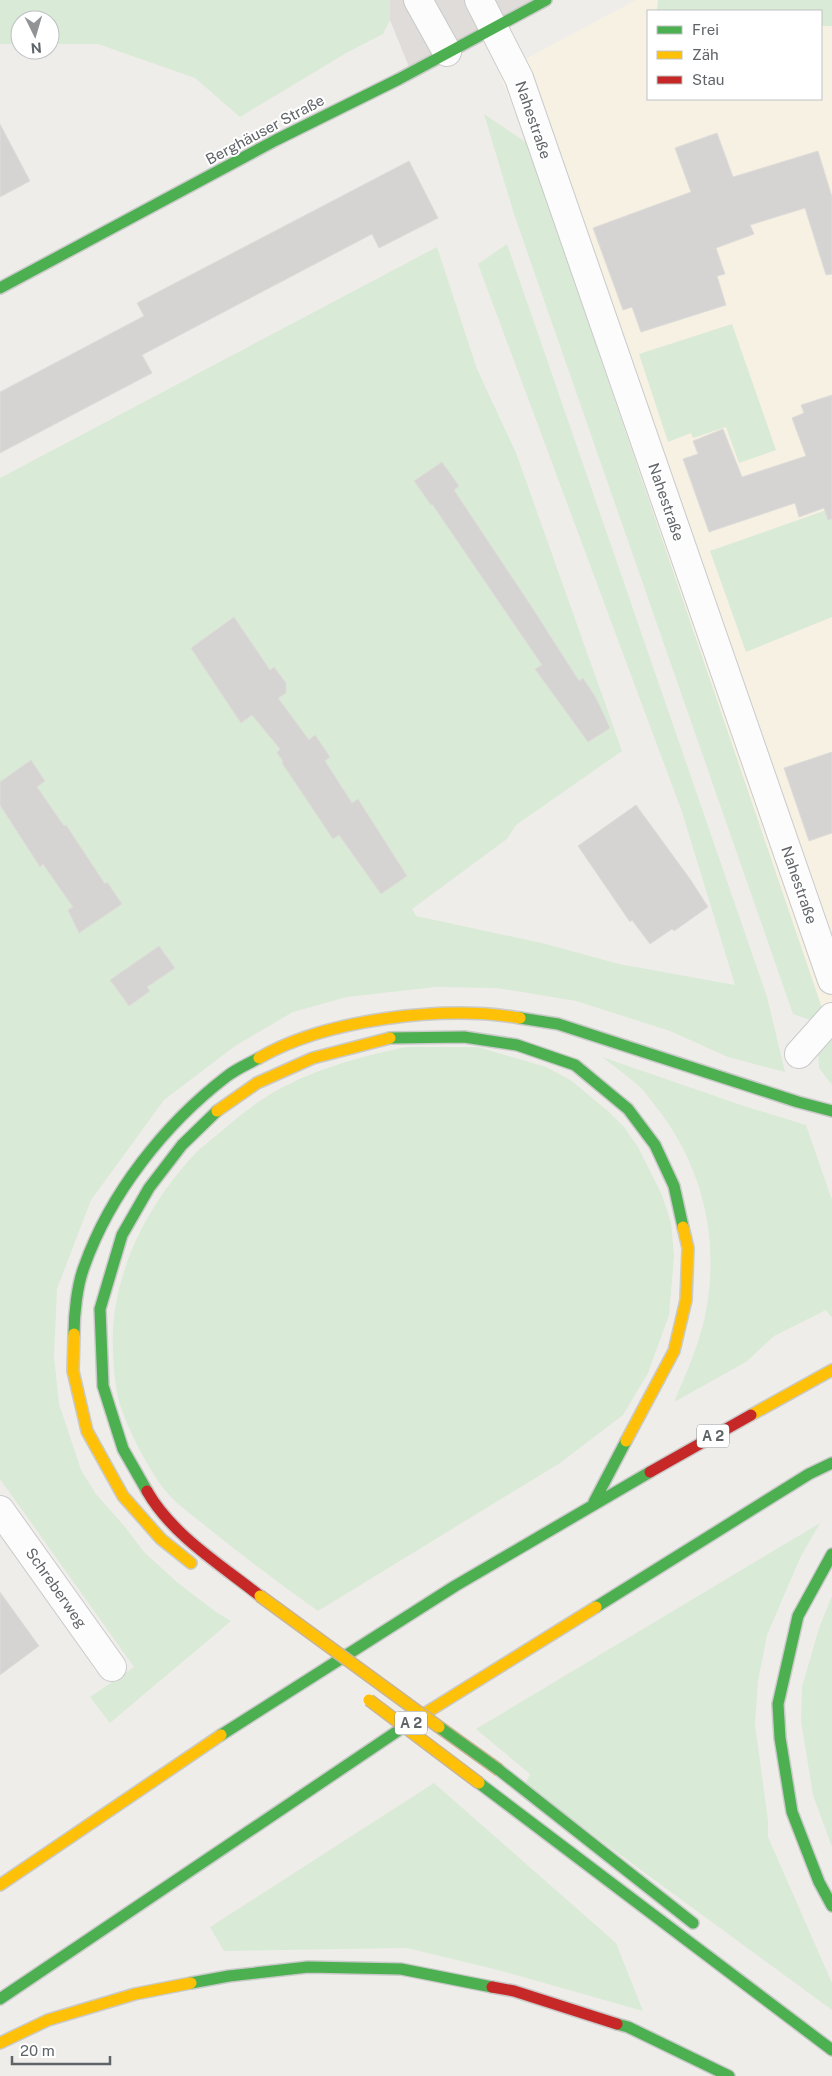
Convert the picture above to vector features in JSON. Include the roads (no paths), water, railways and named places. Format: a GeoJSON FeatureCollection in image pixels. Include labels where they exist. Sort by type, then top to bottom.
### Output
{"type":"FeatureCollection","features":[{"type":"Feature","properties":{"kind":"main road","name":"Berghäuser Straße"},"geometry":{"type":"LineString","coordinates":[[0,288],[276,140],[399,78],[546,0]]}},
{"type":"Feature","properties":{"kind":"main road"},"geometry":{"type":"LineString","coordinates":[[199,1569],[161,1539],[123,1496],[87,1431],[73,1371],[74,1322],[83,1268],[104,1220],[146,1154],[195,1104],[227,1076],[272,1050],[339,1026],[435,1013],[503,1015],[558,1024],[798,1102],[832,1111]]}},
{"type":"Feature","properties":{"kind":"main road"},"geometry":{"type":"LineString","coordinates":[[594,1502],[674,1351],[686,1300],[688,1248],[674,1186],[656,1146],[628,1109],[575,1065],[517,1045],[464,1037],[389,1038],[313,1058],[257,1083],[216,1112],[182,1145],[149,1188],[122,1235],[100,1309],[103,1386],[123,1450],[155,1505],[176,1526],[260,1596],[379,1685],[499,1770],[702,1931]]}},
{"type":"Feature","properties":{"kind":"main road","name":"A 2"},"geometry":{"type":"LineString","coordinates":[[0,1885],[231,1727],[403,1618],[594,1502],[832,1370]]}},
{"type":"Feature","properties":{"kind":"main road","name":"A 2"},"geometry":{"type":"LineString","coordinates":[[0,1999],[421,1716],[810,1474],[832,1463]]}},
{"type":"Feature","properties":{"kind":"main road"},"geometry":{"type":"LineString","coordinates":[[832,1554],[798,1616],[778,1704],[780,1738],[792,1812],[818,1882],[832,1906]]}},
{"type":"Feature","properties":{"kind":"main road"},"geometry":{"type":"LineString","coordinates":[[315,1659],[338,1677]]}},
{"type":"Feature","properties":{"kind":"main road"},"geometry":{"type":"LineString","coordinates":[[362,1694],[832,2050]]}},
{"type":"Feature","properties":{"kind":"main road"},"geometry":{"type":"LineString","coordinates":[[0,2044],[48,2020],[135,1994],[229,1976],[308,1967],[401,1969],[514,1991],[628,2027],[729,2076]]}},
{"type":"Feature","properties":{"kind":"street"},"geometry":{"type":"LineString","coordinates":[[418,0],[447,52]]}},
{"type":"Feature","properties":{"kind":"street","name":"Nahestraße"},"geometry":{"type":"LineString","coordinates":[[479,0],[520,78],[832,980]]}},
{"type":"Feature","properties":{"kind":"street"},"geometry":{"type":"LineString","coordinates":[[799,1054],[832,1016]]}},
{"type":"Feature","properties":{"kind":"street","name":"Schreberweg"},"geometry":{"type":"LineString","coordinates":[[0,1510],[112,1667]]}}]}
